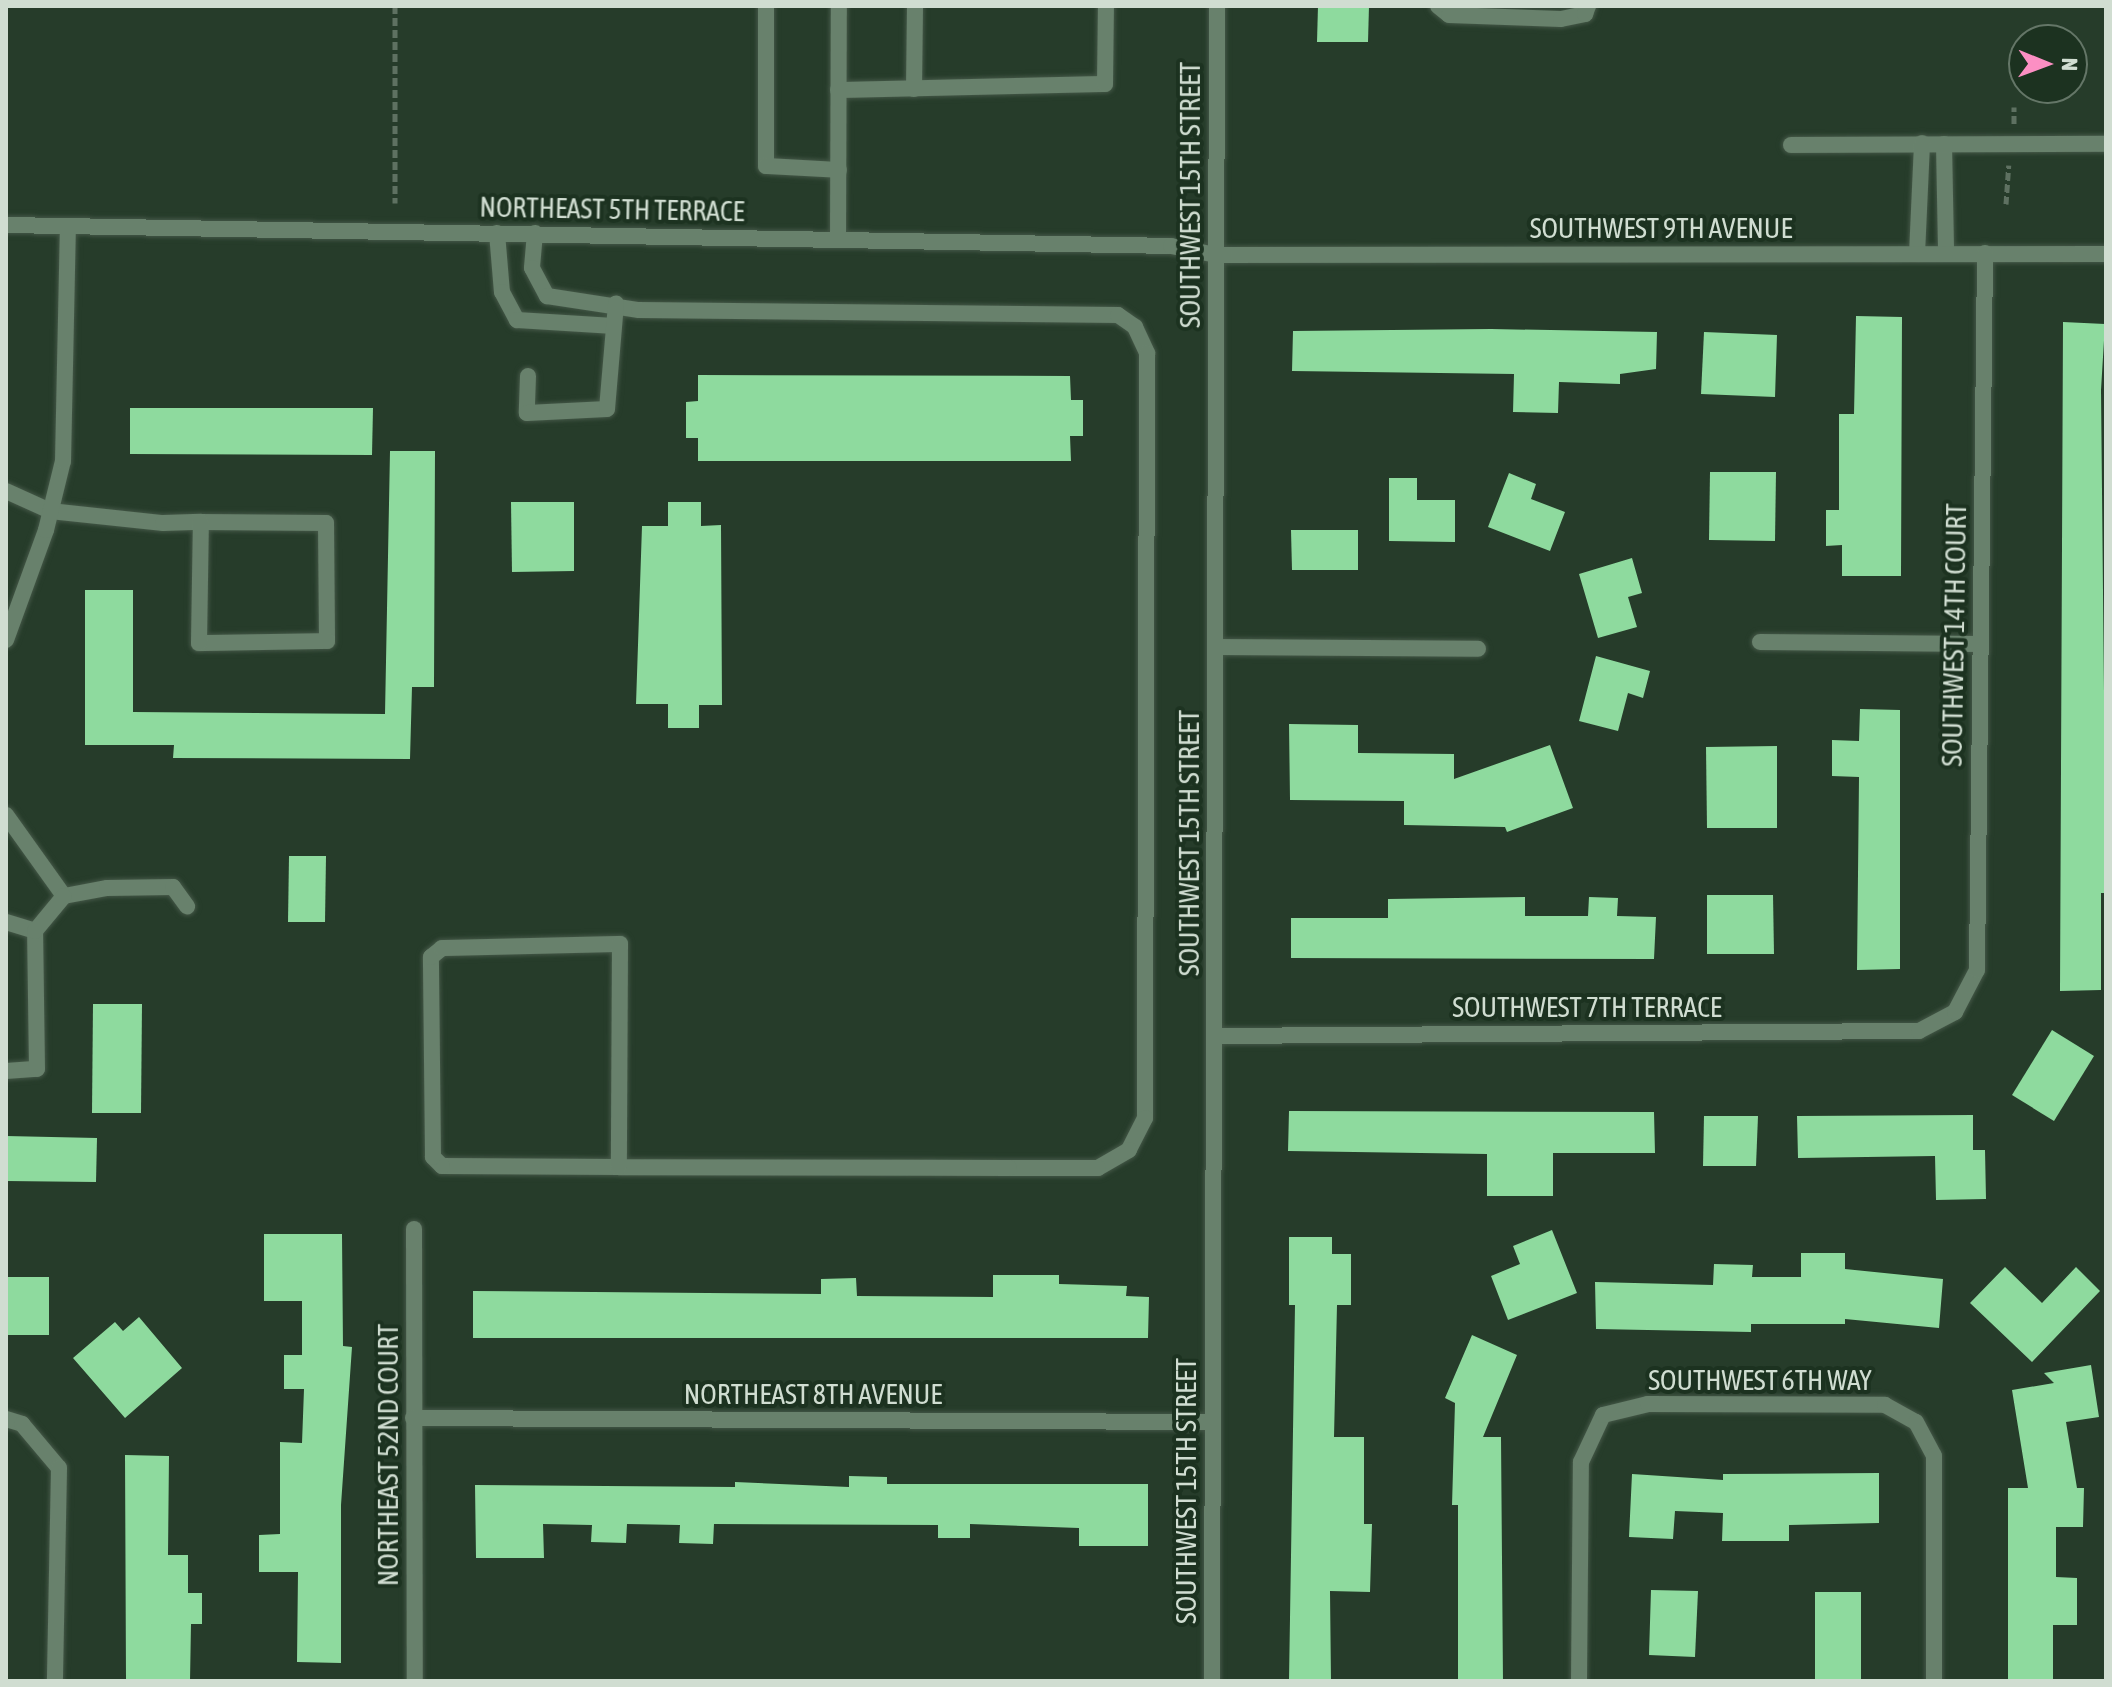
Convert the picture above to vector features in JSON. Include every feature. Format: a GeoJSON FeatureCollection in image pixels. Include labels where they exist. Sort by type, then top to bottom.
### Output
{"type":"FeatureCollection","features":[{"type":"Feature","properties":{"kind":"street"},"geometry":{"type":"LineString","coordinates":[[766,6],[766,166],[839,170]]}},
{"type":"Feature","properties":{"kind":"street"},"geometry":{"type":"LineString","coordinates":[[838,240],[839,6]]}},
{"type":"Feature","properties":{"kind":"street"},"geometry":{"type":"LineString","coordinates":[[914,89],[915,6]]}},
{"type":"Feature","properties":{"kind":"street"},"geometry":{"type":"LineString","coordinates":[[838,90],[1105,84],[1106,6]]}},
{"type":"Feature","properties":{"kind":"street","name":"SOUTHWEST 15TH STREET"},"geometry":{"type":"LineString","coordinates":[[1212,1681],[1217,6]]}},
{"type":"Feature","properties":{"kind":"street"},"geometry":{"type":"LineString","coordinates":[[1438,6],[1449,15],[1561,19],[1585,14],[1588,6]]}},
{"type":"Feature","properties":{"kind":"street"},"geometry":{"type":"LineString","coordinates":[[1917,254],[1922,143]]}},
{"type":"Feature","properties":{"kind":"street"},"geometry":{"type":"LineString","coordinates":[[1944,144],[1946,253]]}},
{"type":"Feature","properties":{"kind":"street"},"geometry":{"type":"LineString","coordinates":[[1791,145],[2106,144]]}},
{"type":"Feature","properties":{"kind":"street","name":"NORTHEAST 5TH TERRACE"},"geometry":{"type":"LineString","coordinates":[[6,225],[1171,246],[1216,255]]}},
{"type":"Feature","properties":{"kind":"street"},"geometry":{"type":"LineString","coordinates":[[6,640],[50,511],[63,461],[68,227]]}},
{"type":"Feature","properties":{"kind":"street"},"geometry":{"type":"LineString","coordinates":[[497,233],[502,292],[517,320],[614,326]]}},
{"type":"Feature","properties":{"kind":"street"},"geometry":{"type":"LineString","coordinates":[[535,233],[532,268],[547,296],[616,303],[639,310],[1118,315],[1135,327],[1147,353],[1145,1118],[1129,1150],[1098,1168],[619,1167],[442,1166],[433,1157],[431,957],[442,948],[620,944],[619,1167]]}},
{"type":"Feature","properties":{"kind":"street","name":"SOUTHWEST 14TH COURT"},"geometry":{"type":"LineString","coordinates":[[1955,1012],[1977,970],[1985,253]]}},
{"type":"Feature","properties":{"kind":"street","name":"SOUTHWEST 9TH AVENUE"},"geometry":{"type":"LineString","coordinates":[[1216,255],[2106,254]]}},
{"type":"Feature","properties":{"kind":"street"},"geometry":{"type":"LineString","coordinates":[[528,376],[527,413],[607,409],[616,303]]}},
{"type":"Feature","properties":{"kind":"street"},"geometry":{"type":"LineString","coordinates":[[6,491],[50,511],[201,522],[326,523],[327,641],[199,643],[201,522]]}},
{"type":"Feature","properties":{"kind":"street"},"geometry":{"type":"LineString","coordinates":[[1760,642],[1980,644]]}},
{"type":"Feature","properties":{"kind":"street"},"geometry":{"type":"LineString","coordinates":[[1216,647],[1478,649]]}},
{"type":"Feature","properties":{"kind":"street"},"geometry":{"type":"LineString","coordinates":[[6,815],[64,896]]}},
{"type":"Feature","properties":{"kind":"street"},"geometry":{"type":"LineString","coordinates":[[6,1071],[37,1069],[35,931],[64,896],[107,888],[173,887],[187,906]]}},
{"type":"Feature","properties":{"kind":"street"},"geometry":{"type":"LineString","coordinates":[[6,922],[35,931]]}},
{"type":"Feature","properties":{"kind":"street","name":"SOUTHWEST 7TH TERRACE"},"geometry":{"type":"LineString","coordinates":[[1214,1036],[1919,1031],[1955,1012]]}},
{"type":"Feature","properties":{"kind":"street","name":"NORTHEAST 52ND COURT"},"geometry":{"type":"LineString","coordinates":[[414,1229],[415,1681]]}},
{"type":"Feature","properties":{"kind":"street","name":"SOUTHWEST 6TH WAY"},"geometry":{"type":"LineString","coordinates":[[1579,1681],[1581,1462],[1603,1415],[1648,1404],[1885,1405],[1916,1422],[1934,1456],[1934,1681]]}},
{"type":"Feature","properties":{"kind":"street","name":"NORTHEAST 8TH AVENUE"},"geometry":{"type":"LineString","coordinates":[[413,1418],[1212,1422]]}},
{"type":"Feature","properties":{"kind":"street"},"geometry":{"type":"LineString","coordinates":[[6,1419],[22,1424],[59,1468],[55,1681]]}},
{"type":"Feature","properties":{"kind":"path"},"geometry":{"type":"LineString","coordinates":[[395,6],[395,203]]}},
{"type":"Feature","properties":{"kind":"building"},"geometry":{"type":"Polygon","coordinates":[[[1318,6],[1369,6],[1368,42],[1317,42],[1318,6]]]}},
{"type":"Feature","properties":{"kind":"building"},"geometry":{"type":"Polygon","coordinates":[[[1856,316],[1902,317],[1901,576],[1842,576],[1842,545],[1826,546],[1826,510],[1839,510],[1839,414],[1854,414],[1856,316]]]}},
{"type":"Feature","properties":{"kind":"building"},"geometry":{"type":"Polygon","coordinates":[[[2063,322],[2105,324],[2101,390],[2106,893],[2101,893],[2101,990],[2060,991],[2063,322]]]}},
{"type":"Feature","properties":{"kind":"building"},"geometry":{"type":"Polygon","coordinates":[[[1491,329],[1657,332],[1656,369],[1620,374],[1620,384],[1559,382],[1558,413],[1513,412],[1514,374],[1292,371],[1293,331],[1491,329]]]}},
{"type":"Feature","properties":{"kind":"building"},"geometry":{"type":"Polygon","coordinates":[[[1704,332],[1777,335],[1775,397],[1701,394],[1704,332]]]}},
{"type":"Feature","properties":{"kind":"building"},"geometry":{"type":"Polygon","coordinates":[[[698,375],[1070,376],[1071,400],[1083,400],[1083,436],[1070,436],[1071,461],[698,461],[698,438],[686,438],[686,402],[698,401],[698,375]]]}},
{"type":"Feature","properties":{"kind":"building"},"geometry":{"type":"Polygon","coordinates":[[[130,408],[373,408],[372,455],[130,454],[130,408]]]}},
{"type":"Feature","properties":{"kind":"building"},"geometry":{"type":"Polygon","coordinates":[[[390,451],[435,451],[434,687],[412,687],[410,759],[173,758],[174,745],[85,745],[85,590],[133,590],[133,712],[385,714],[390,451]]]}},
{"type":"Feature","properties":{"kind":"building"},"geometry":{"type":"Polygon","coordinates":[[[1710,472],[1776,472],[1775,541],[1709,540],[1710,472]]]}},
{"type":"Feature","properties":{"kind":"building"},"geometry":{"type":"Polygon","coordinates":[[[1509,473],[1536,484],[1531,499],[1565,512],[1550,551],[1488,527],[1509,473]]]}},
{"type":"Feature","properties":{"kind":"building"},"geometry":{"type":"Polygon","coordinates":[[[1389,478],[1417,478],[1417,500],[1455,500],[1455,542],[1389,541],[1389,478]]]}},
{"type":"Feature","properties":{"kind":"building"},"geometry":{"type":"Polygon","coordinates":[[[511,502],[574,502],[574,571],[512,572],[511,502]]]}},
{"type":"Feature","properties":{"kind":"building"},"geometry":{"type":"Polygon","coordinates":[[[668,502],[701,502],[701,526],[721,525],[722,705],[699,705],[699,728],[668,728],[668,704],[636,704],[642,526],[668,526],[668,502]]]}},
{"type":"Feature","properties":{"kind":"building"},"geometry":{"type":"Polygon","coordinates":[[[1291,530],[1358,530],[1358,570],[1292,570],[1291,530]]]}},
{"type":"Feature","properties":{"kind":"building"},"geometry":{"type":"Polygon","coordinates":[[[1632,558],[1642,593],[1628,597],[1637,627],[1598,638],[1579,574],[1632,558]]]}},
{"type":"Feature","properties":{"kind":"building"},"geometry":{"type":"Polygon","coordinates":[[[1596,656],[1650,671],[1643,698],[1628,693],[1618,731],[1579,721],[1596,656]]]}},
{"type":"Feature","properties":{"kind":"building"},"geometry":{"type":"Polygon","coordinates":[[[1860,709],[1900,710],[1900,969],[1857,970],[1859,777],[1832,776],[1832,740],[1859,741],[1860,709]]]}},
{"type":"Feature","properties":{"kind":"building"},"geometry":{"type":"Polygon","coordinates":[[[1289,724],[1358,725],[1358,753],[1454,754],[1454,779],[1550,745],[1573,808],[1507,832],[1505,827],[1404,825],[1404,801],[1290,800],[1289,724]]]}},
{"type":"Feature","properties":{"kind":"building"},"geometry":{"type":"Polygon","coordinates":[[[1777,746],[1777,828],[1707,828],[1706,747],[1777,746]]]}},
{"type":"Feature","properties":{"kind":"building"},"geometry":{"type":"Polygon","coordinates":[[[289,856],[326,856],[325,922],[288,922],[289,856]]]}},
{"type":"Feature","properties":{"kind":"building"},"geometry":{"type":"Polygon","coordinates":[[[1707,895],[1773,895],[1774,954],[1707,954],[1707,895]]]}},
{"type":"Feature","properties":{"kind":"building"},"geometry":{"type":"Polygon","coordinates":[[[1525,897],[1525,916],[1588,916],[1589,897],[1618,898],[1617,916],[1656,917],[1654,959],[1291,958],[1291,918],[1388,918],[1388,899],[1525,897]]]}},
{"type":"Feature","properties":{"kind":"building"},"geometry":{"type":"Polygon","coordinates":[[[93,1004],[142,1004],[141,1113],[92,1113],[93,1004]]]}},
{"type":"Feature","properties":{"kind":"building"},"geometry":{"type":"Polygon","coordinates":[[[2052,1030],[2094,1056],[2054,1121],[2012,1095],[2052,1030]]]}},
{"type":"Feature","properties":{"kind":"building"},"geometry":{"type":"Polygon","coordinates":[[[1289,1111],[1654,1112],[1655,1153],[1553,1153],[1553,1196],[1487,1196],[1487,1154],[1288,1151],[1289,1111]]]}},
{"type":"Feature","properties":{"kind":"building"},"geometry":{"type":"Polygon","coordinates":[[[1973,1115],[1973,1150],[1985,1150],[1986,1199],[1936,1200],[1935,1156],[1798,1158],[1797,1116],[1973,1115]]]}},
{"type":"Feature","properties":{"kind":"building"},"geometry":{"type":"Polygon","coordinates":[[[1704,1116],[1758,1116],[1756,1166],[1703,1166],[1704,1116]]]}},
{"type":"Feature","properties":{"kind":"building"},"geometry":{"type":"Polygon","coordinates":[[[6,1136],[97,1138],[96,1182],[6,1181],[6,1136]]]}},
{"type":"Feature","properties":{"kind":"building"},"geometry":{"type":"Polygon","coordinates":[[[1552,1230],[1577,1293],[1508,1320],[1491,1276],[1520,1264],[1513,1246],[1552,1230]]]}},
{"type":"Feature","properties":{"kind":"building"},"geometry":{"type":"Polygon","coordinates":[[[264,1234],[342,1234],[343,1346],[352,1347],[341,1505],[341,1663],[297,1662],[298,1572],[259,1572],[259,1535],[280,1534],[280,1442],[302,1443],[304,1389],[284,1389],[284,1355],[302,1355],[302,1301],[264,1301],[264,1234]]]}},
{"type":"Feature","properties":{"kind":"building"},"geometry":{"type":"Polygon","coordinates":[[[1289,1237],[1332,1237],[1332,1254],[1351,1254],[1351,1305],[1337,1305],[1334,1437],[1364,1437],[1364,1524],[1372,1524],[1370,1592],[1330,1591],[1331,1681],[1289,1681],[1295,1305],[1289,1305],[1289,1237]]]}},
{"type":"Feature","properties":{"kind":"building"},"geometry":{"type":"Polygon","coordinates":[[[1801,1253],[1845,1253],[1845,1269],[1943,1279],[1939,1328],[1845,1319],[1845,1324],[1751,1324],[1751,1332],[1596,1329],[1595,1282],[1713,1285],[1714,1264],[1753,1265],[1752,1277],[1801,1277],[1801,1253]]]}},
{"type":"Feature","properties":{"kind":"building"},"geometry":{"type":"Polygon","coordinates":[[[2005,1267],[2042,1303],[2076,1267],[2100,1291],[2032,1362],[1970,1303],[2005,1267]]]}},
{"type":"Feature","properties":{"kind":"building"},"geometry":{"type":"Polygon","coordinates":[[[993,1275],[1059,1275],[1059,1284],[1127,1286],[1126,1296],[1149,1297],[1148,1338],[473,1338],[473,1291],[821,1294],[821,1279],[856,1278],[857,1296],[993,1297],[993,1275]]]}},
{"type":"Feature","properties":{"kind":"building"},"geometry":{"type":"Polygon","coordinates":[[[6,1277],[49,1277],[49,1335],[6,1335],[6,1277]]]}},
{"type":"Feature","properties":{"kind":"building"},"geometry":{"type":"Polygon","coordinates":[[[139,1317],[182,1368],[125,1418],[73,1358],[115,1322],[123,1331],[139,1317]]]}},
{"type":"Feature","properties":{"kind":"building"},"geometry":{"type":"Polygon","coordinates":[[[1472,1335],[1517,1355],[1483,1437],[1501,1437],[1503,1681],[1458,1681],[1458,1505],[1452,1505],[1455,1403],[1445,1398],[1472,1335]]]}},
{"type":"Feature","properties":{"kind":"building"},"geometry":{"type":"Polygon","coordinates":[[[2091,1365],[2099,1417],[2066,1422],[2077,1488],[2084,1488],[2083,1527],[2056,1527],[2056,1577],[2077,1578],[2077,1625],[2053,1625],[2053,1681],[2008,1681],[2008,1488],[2028,1488],[2012,1390],[2054,1383],[2044,1373],[2091,1365]]]}},
{"type":"Feature","properties":{"kind":"building"},"geometry":{"type":"Polygon","coordinates":[[[125,1455],[169,1456],[168,1555],[188,1555],[188,1593],[202,1593],[202,1624],[191,1624],[190,1681],[126,1681],[125,1455]]]}},
{"type":"Feature","properties":{"kind":"building"},"geometry":{"type":"Polygon","coordinates":[[[1879,1473],[1879,1523],[1789,1525],[1789,1541],[1722,1541],[1723,1513],[1675,1511],[1673,1539],[1629,1537],[1632,1474],[1723,1480],[1723,1474],[1879,1473]]]}},
{"type":"Feature","properties":{"kind":"building"},"geometry":{"type":"Polygon","coordinates":[[[849,1476],[887,1477],[887,1484],[1148,1484],[1148,1546],[1079,1546],[1079,1528],[970,1524],[970,1538],[938,1538],[938,1525],[714,1524],[713,1544],[679,1543],[680,1525],[627,1524],[626,1543],[591,1542],[592,1525],[543,1524],[544,1558],[476,1558],[475,1485],[735,1487],[735,1482],[849,1487],[849,1476]]]}},
{"type":"Feature","properties":{"kind":"building"},"geometry":{"type":"Polygon","coordinates":[[[1651,1590],[1698,1591],[1695,1657],[1649,1655],[1651,1590]]]}},
{"type":"Feature","properties":{"kind":"building"},"geometry":{"type":"Polygon","coordinates":[[[1815,1592],[1861,1592],[1861,1681],[1815,1681],[1815,1592]]]}}]}
